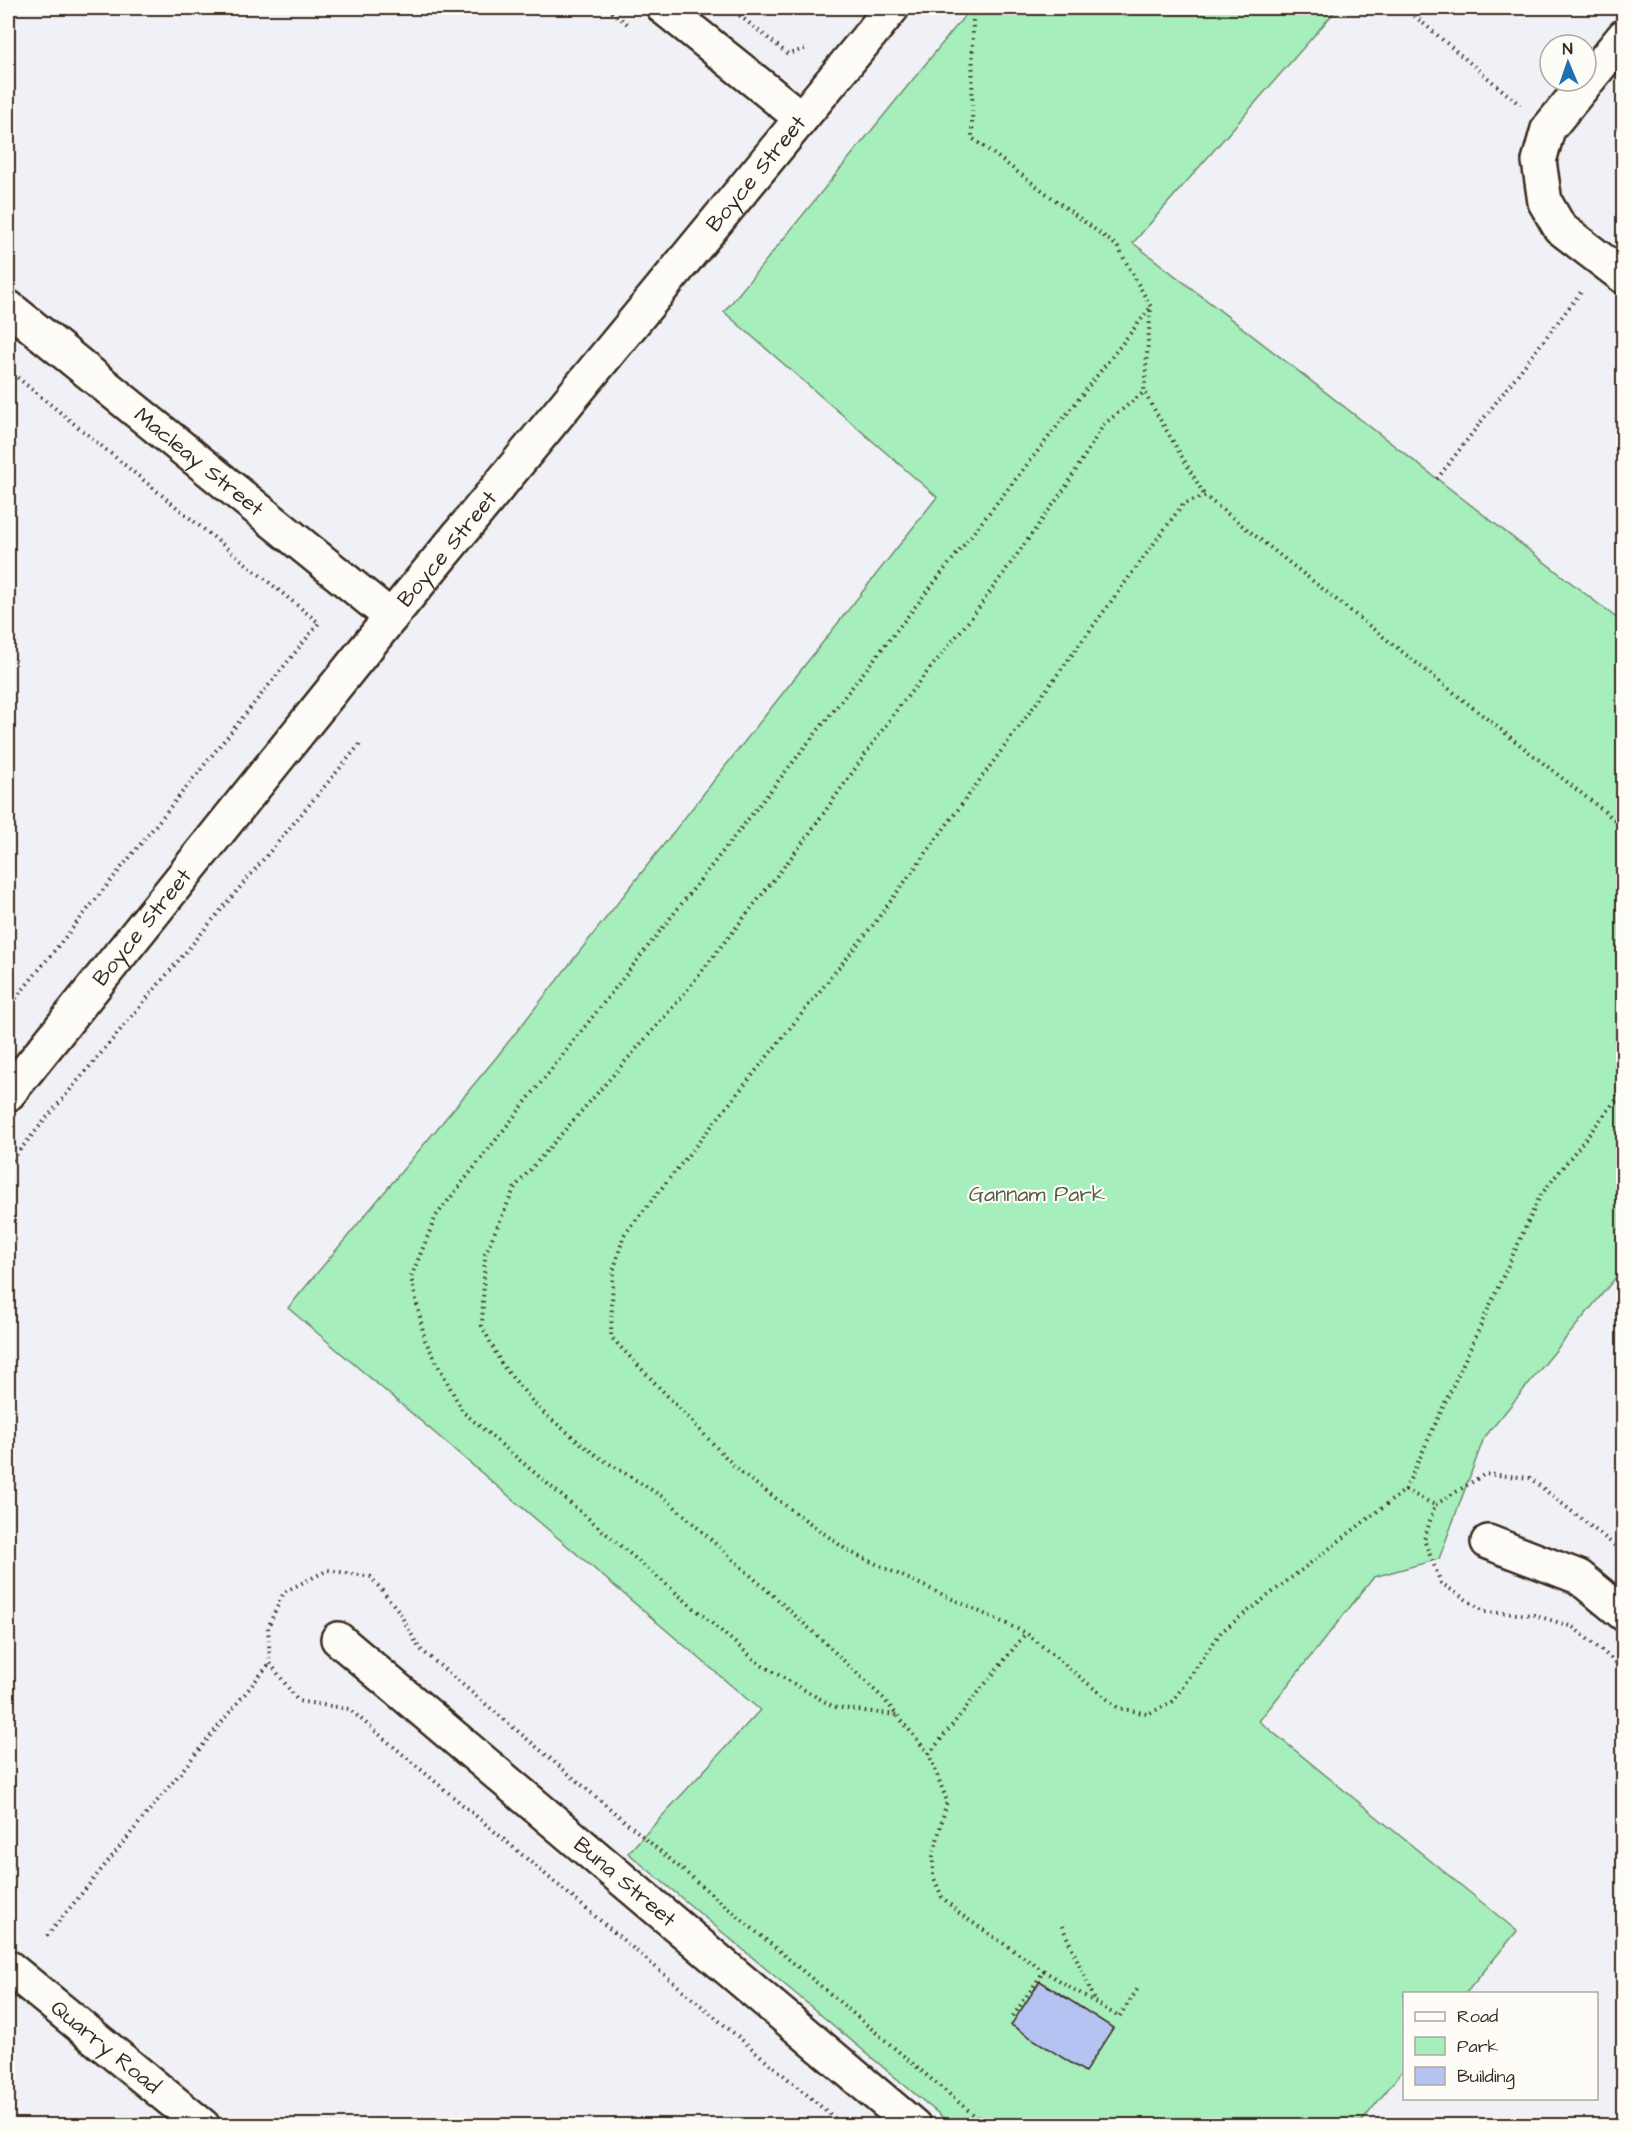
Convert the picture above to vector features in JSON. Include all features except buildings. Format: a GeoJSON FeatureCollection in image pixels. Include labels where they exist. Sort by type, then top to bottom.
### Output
{"type":"FeatureCollection","features":[{"type":"Feature","properties":{"kind":"street"},"geometry":{"type":"LineString","coordinates":[[664,8],[801,118]]}},
{"type":"Feature","properties":{"kind":"street","name":"Boyce Street"},"geometry":{"type":"LineString","coordinates":[[8,1094],[391,617],[892,8]]}},
{"type":"Feature","properties":{"kind":"street"},"geometry":{"type":"LineString","coordinates":[[1614,269],[1560,228],[1545,202],[1539,161],[1548,129],[1623,36]]}},
{"type":"Feature","properties":{"kind":"street","name":"Macleay Street"},"geometry":{"type":"LineString","coordinates":[[8,307],[391,617]]}},
{"type":"Feature","properties":{"kind":"street"},"geometry":{"type":"LineString","coordinates":[[1488,1542],[1579,1577],[1623,1614]]}},
{"type":"Feature","properties":{"kind":"street","name":"Buna Street"},"geometry":{"type":"LineString","coordinates":[[338,1639],[914,2126]]}},
{"type":"Feature","properties":{"kind":"street","name":"Quarry Road"},"geometry":{"type":"LineString","coordinates":[[8,1967],[203,2126]]}},
{"type":"Feature","properties":{"kind":"path"},"geometry":{"type":"LineString","coordinates":[[730,8],[788,54],[814,46]]}},
{"type":"Feature","properties":{"kind":"path"},"geometry":{"type":"LineString","coordinates":[[973,8],[972,138],[1117,246],[1151,307],[1144,392],[1205,496],[1623,827]]}},
{"type":"Feature","properties":{"kind":"path"},"geometry":{"type":"LineString","coordinates":[[1405,8],[1548,129]]}},
{"type":"Feature","properties":{"kind":"path"},"geometry":{"type":"LineString","coordinates":[[1437,479],[1614,269]]}},
{"type":"Feature","properties":{"kind":"path"},"geometry":{"type":"LineString","coordinates":[[896,1715],[834,1707],[762,1665],[463,1412],[425,1340],[411,1277],[436,1216],[1151,307]]}},
{"type":"Feature","properties":{"kind":"path"},"geometry":{"type":"LineString","coordinates":[[8,370],[319,623],[8,1008]]}},
{"type":"Feature","properties":{"kind":"path"},"geometry":{"type":"LineString","coordinates":[[1139,1987],[1119,2017],[1044,1971],[960,1914],[942,1897],[933,1876],[933,1856],[947,1801],[929,1754],[883,1698],[666,1499],[594,1454],[540,1410],[502,1365],[483,1326],[484,1254],[515,1187],[680,999],[804,841],[898,708],[972,617],[1065,488],[1104,424],[1144,392]]}},
{"type":"Feature","properties":{"kind":"path"},"geometry":{"type":"LineString","coordinates":[[1205,496],[1183,504],[873,925],[624,1235],[612,1272],[611,1337],[741,1473],[848,1551],[1026,1633],[1118,1708],[1148,1714],[1172,1702],[1221,1632],[1405,1490],[1540,1197],[1623,1090]]}},
{"type":"Feature","properties":{"kind":"path"},"geometry":{"type":"LineString","coordinates":[[8,1164],[361,743]]}},
{"type":"Feature","properties":{"kind":"path"},"geometry":{"type":"LineString","coordinates":[[1405,1490],[1435,1505]]}},
{"type":"Feature","properties":{"kind":"path"},"geometry":{"type":"LineString","coordinates":[[929,1754],[1026,1633]]}},
{"type":"Feature","properties":{"kind":"path"},"geometry":{"type":"LineString","coordinates":[[47,1936],[270,1663]]}},
{"type":"Feature","properties":{"kind":"path"},"geometry":{"type":"LineString","coordinates":[[1062,1926],[1096,2003]]}},
{"type":"Feature","properties":{"kind":"path"},"geometry":{"type":"LineString","coordinates":[[1013,2016],[1044,1971]]}},
{"type":"Feature","properties":{"kind":"green space","name":"Gannam Park"},"geometry":{"type":"Polygon","coordinates":[[[971,8],[1338,8],[1133,243],[1623,623],[1624,1244],[1617,1276],[1484,1438],[1439,1559],[1374,1577],[1259,1721],[1517,1931],[1467,1992],[1403,1992],[1403,2070],[1359,2125],[952,2125],[628,1853],[760,1710],[288,1308],[495,1059],[937,497],[724,312],[971,8]]]}}]}
